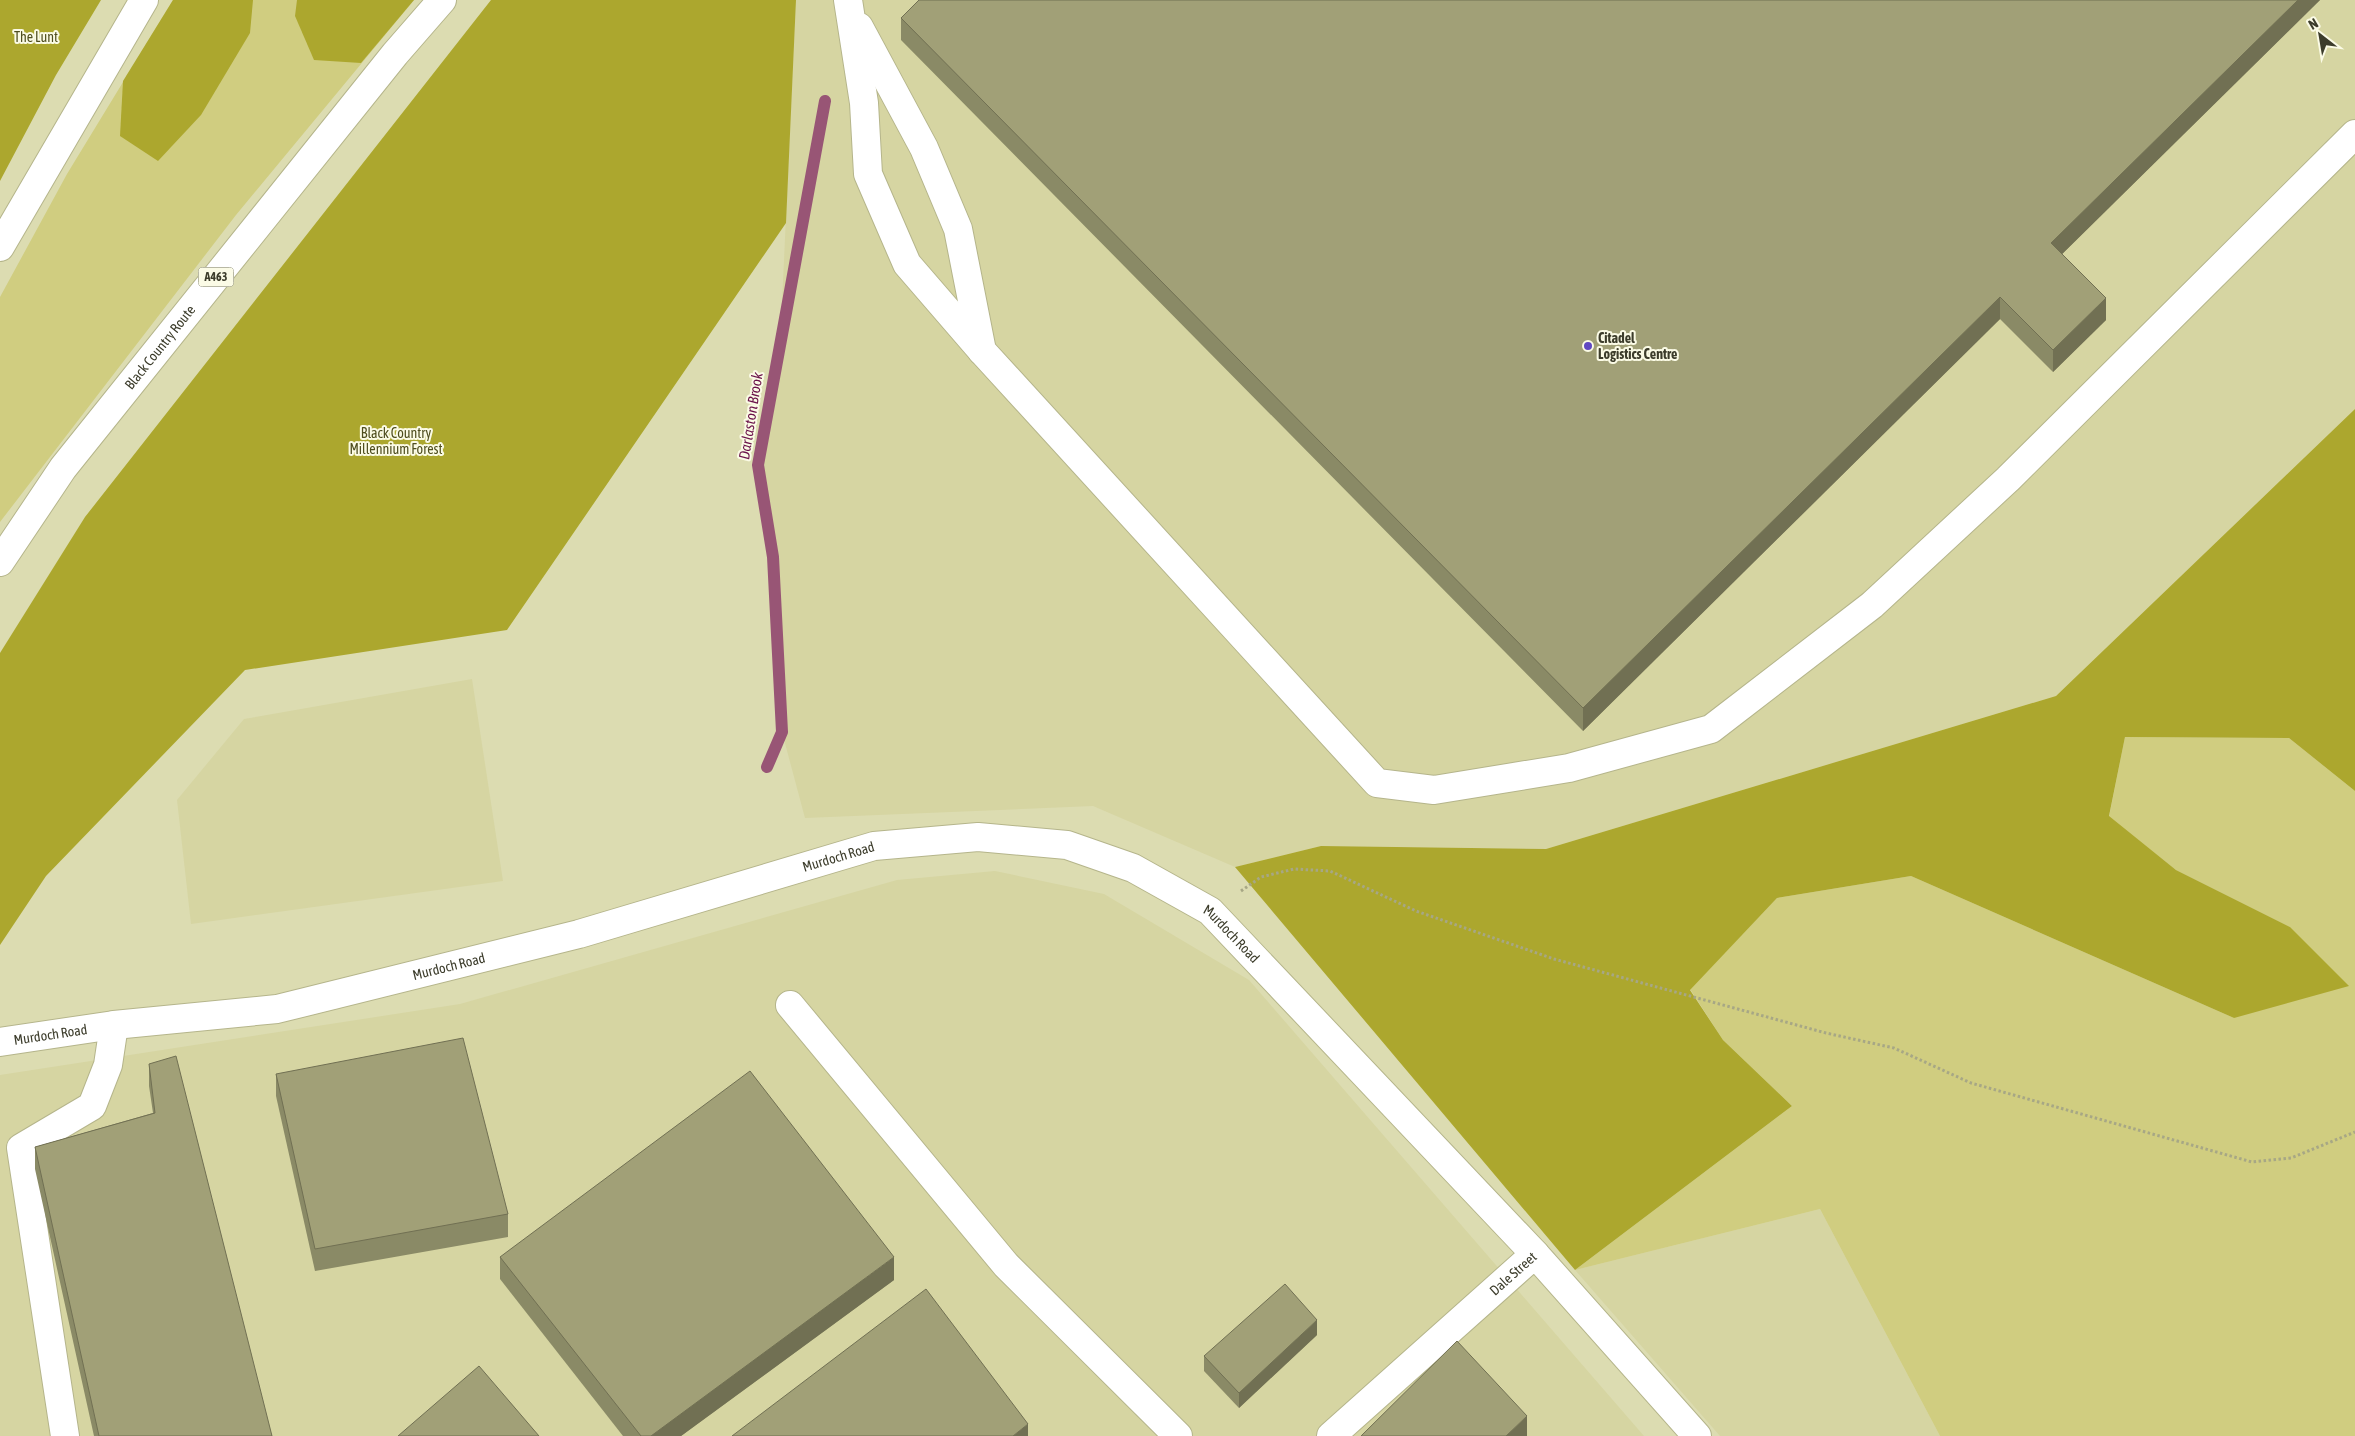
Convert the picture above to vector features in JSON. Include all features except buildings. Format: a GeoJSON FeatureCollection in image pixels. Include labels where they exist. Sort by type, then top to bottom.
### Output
{"type":"FeatureCollection","features":[{"type":"Feature","properties":{"kind":"main road"},"geometry":{"type":"LineString","coordinates":[[0,247],[144,0]]}},
{"type":"Feature","properties":{"kind":"main road","name":"Black Country Route"},"geometry":{"type":"LineString","coordinates":[[0,562],[63,468],[395,54],[442,0]]}},
{"type":"Feature","properties":{"kind":"main road"},"geometry":{"type":"LineString","coordinates":[[848,5],[924,148],[958,230],[983,352]]}},
{"type":"Feature","properties":{"kind":"main road"},"geometry":{"type":"LineString","coordinates":[[848,5],[864,103],[868,174],[906,264],[983,352],[1377,783],[1434,790],[1569,768],[1711,729],[1872,605],[2008,479],[2355,134]]}},
{"type":"Feature","properties":{"kind":"main road","name":"Murdoch Road"},"geometry":{"type":"LineString","coordinates":[[0,1042],[114,1025],[277,1009],[579,934],[874,846],[978,837],[1067,845],[1134,868],[1210,910],[1535,1254]]}},
{"type":"Feature","properties":{"kind":"main road"},"geometry":{"type":"LineString","coordinates":[[790,1005],[1006,1265],[1168,1433]]}},
{"type":"Feature","properties":{"kind":"main road"},"geometry":{"type":"LineString","coordinates":[[65,1436],[21,1148],[92,1106],[108,1065],[114,1025]]}},
{"type":"Feature","properties":{"kind":"main road","name":"Dale Street"},"geometry":{"type":"LineString","coordinates":[[1331,1436],[1535,1254],[1697,1436]]}},
{"type":"Feature","properties":{"kind":"path"},"geometry":{"type":"LineString","coordinates":[[1210,910],[1262,877],[1294,869],[1330,871],[1416,911],[1554,958],[1826,1033],[1894,1048],[1971,1083],[2252,1162],[2291,1158],[2355,1132]]}},
{"type":"Feature","properties":{"kind":"shaded area"},"geometry":{"type":"Polygon","coordinates":[[[173,0],[414,0],[236,215],[0,522],[0,297],[67,174],[173,0]]]}},
{"type":"Feature","properties":{"kind":"shaded area"},"geometry":{"type":"Polygon","coordinates":[[[796,0],[2355,0],[2355,409],[2056,696],[1546,849],[1321,846],[1235,867],[1093,806],[805,818],[782,732],[773,557],[758,465],[780,347],[796,0]]]}},
{"type":"Feature","properties":{"kind":"shaded area"},"geometry":{"type":"Polygon","coordinates":[[[472,679],[503,881],[191,924],[177,800],[244,719],[472,679]]]}},
{"type":"Feature","properties":{"kind":"shaded area"},"geometry":{"type":"Polygon","coordinates":[[[2125,737],[2289,738],[2355,791],[2355,1436],[1940,1436],[1820,1209],[1575,1270],[1792,1106],[1723,1040],[1690,989],[1777,898],[1911,876],[2234,1018],[2290,927],[2176,870],[2109,817],[2125,737]]]}},
{"type":"Feature","properties":{"kind":"shaded area"},"geometry":{"type":"Polygon","coordinates":[[[995,871],[1104,894],[1249,980],[1644,1436],[0,1436],[0,1075],[460,1004],[897,880],[995,871]]]}},
{"type":"Feature","properties":{"kind":"shaded area"},"geometry":{"type":"Polygon","coordinates":[[[1820,1209],[1940,1436],[1720,1436],[1575,1270],[1820,1209]]]}},
{"type":"Feature","properties":{"kind":"green space","name":"The Lunt"},"geometry":{"type":"Polygon","coordinates":[[[0,0],[101,0],[56,75],[0,181],[0,0]]]}},
{"type":"Feature","properties":{"kind":"green space"},"geometry":{"type":"Polygon","coordinates":[[[173,0],[253,0],[250,33],[201,115],[158,161],[120,136],[123,81],[173,0]]]}},
{"type":"Feature","properties":{"kind":"green space"},"geometry":{"type":"Polygon","coordinates":[[[297,0],[414,0],[361,63],[314,60],[295,16],[297,0]]]}},
{"type":"Feature","properties":{"kind":"green space","name":"Black Country Millennium Forest"},"geometry":{"type":"Polygon","coordinates":[[[491,0],[796,0],[786,223],[507,630],[245,670],[46,876],[0,945],[0,653],[85,517],[491,0]]]}},
{"type":"Feature","properties":{"kind":"green space"},"geometry":{"type":"Polygon","coordinates":[[[2355,409],[2355,791],[2289,738],[2125,737],[2109,816],[2176,870],[2290,927],[2349,986],[2234,1018],[1911,876],[1777,898],[1690,990],[1723,1040],[1792,1106],[1575,1270],[1235,867],[1321,846],[1546,849],[2056,696],[2355,409]]]}},
{"type":"Feature","properties":{"kind":"waterway","name":"Darlaston Brook"},"geometry":{"type":"LineString","coordinates":[[767,767],[782,732],[773,557],[758,465],[825,101]]}},
{"type":"Feature","properties":{"kind":"place","name":"Citadel Logistics Centre"},"geometry":{"type":"Point","coordinates":[1588,346]}}]}
